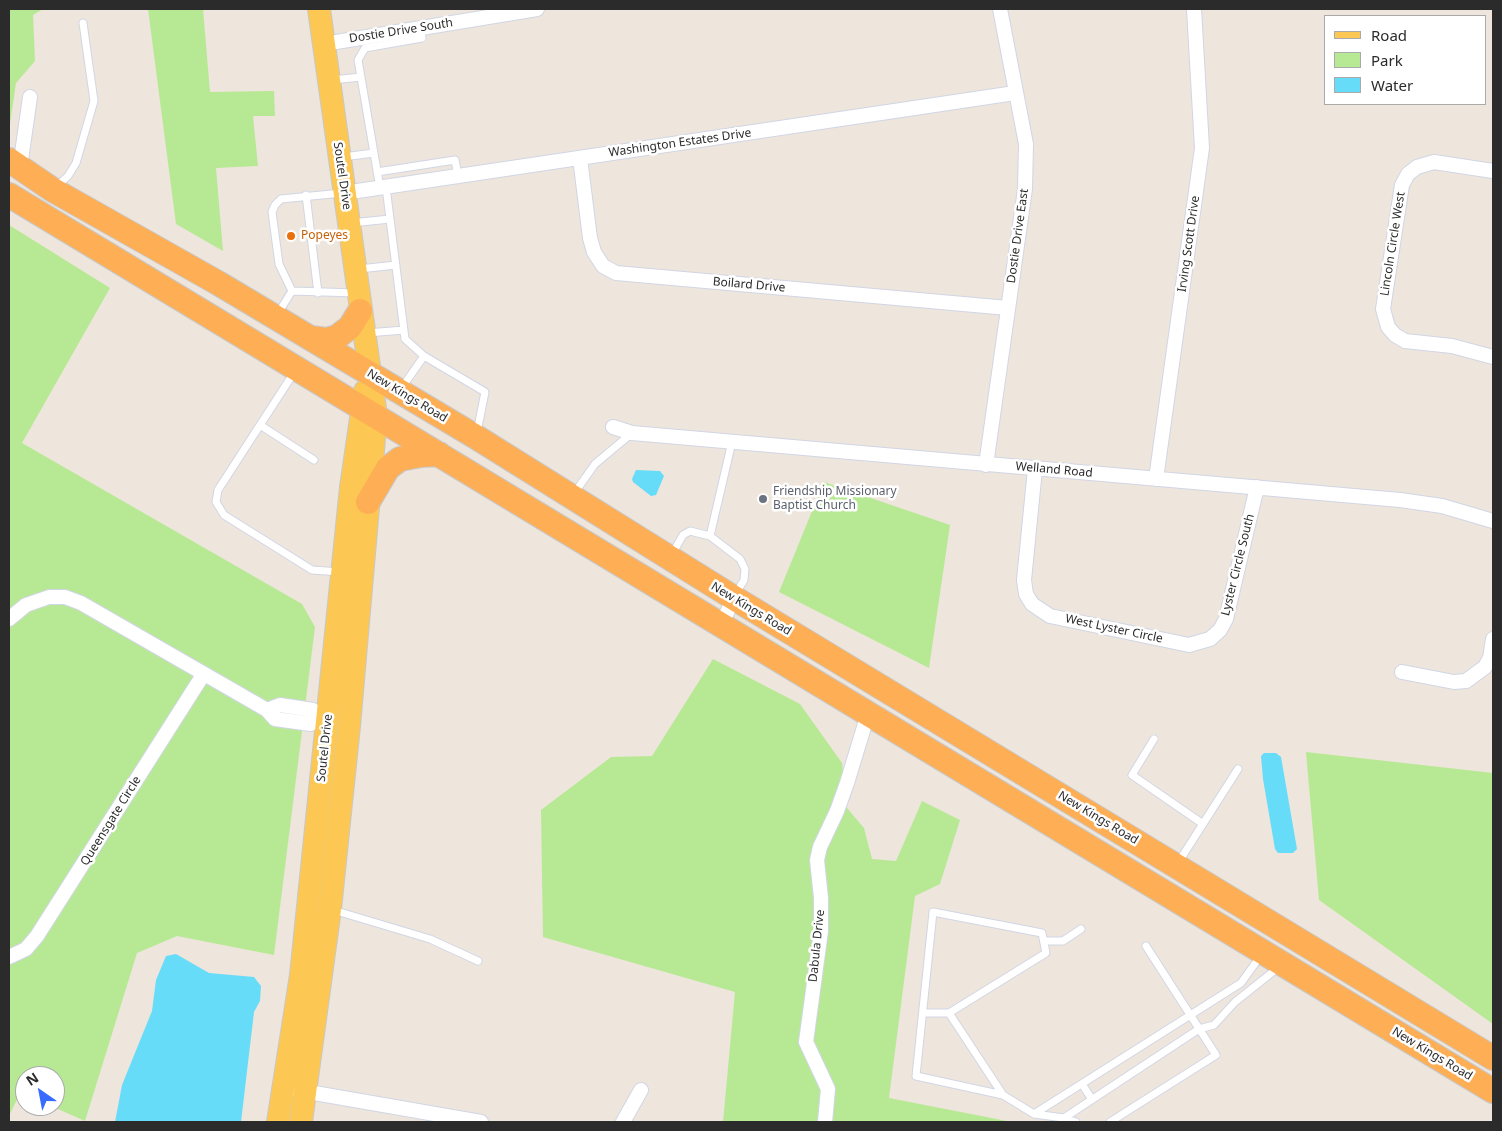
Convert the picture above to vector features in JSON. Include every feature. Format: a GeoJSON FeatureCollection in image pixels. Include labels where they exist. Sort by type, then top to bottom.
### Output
{"type":"FeatureCollection","features":[{"type":"Feature","properties":{"kind":"highway","name":"New Kings Road"},"geometry":{"type":"LineString","coordinates":[[14,163],[53,190],[369,373],[734,598],[1170,878],[1263,952],[1493,1091]]}},
{"type":"Feature","properties":{"kind":"highway","name":"New Kings Road"},"geometry":{"type":"LineString","coordinates":[[9,195],[868,714],[1170,878],[1493,1058]]}},
{"type":"Feature","properties":{"kind":"highway"},"geometry":{"type":"LineString","coordinates":[[311,338],[326,340],[337,336],[350,327],[360,313]]}},
{"type":"Feature","properties":{"kind":"highway"},"geometry":{"type":"LineString","coordinates":[[368,502],[388,468],[401,458],[439,454]]}},
{"type":"Feature","properties":{"kind":"main road","name":"Soutel Drive"},"geometry":{"type":"LineString","coordinates":[[319,9],[369,373],[368,502],[332,721]]}},
{"type":"Feature","properties":{"kind":"main road","name":"Soutel Drive"},"geometry":{"type":"LineString","coordinates":[[301,1122],[296,1089],[319,908],[343,572],[369,412]]}},
{"type":"Feature","properties":{"kind":"main road","name":"Soutel Drive"},"geometry":{"type":"LineString","coordinates":[[278,1122],[296,1089]]}},
{"type":"Feature","properties":{"kind":"street","name":"Dostie Drive South"},"geometry":{"type":"LineString","coordinates":[[324,44],[365,43],[420,28],[537,9]]}},
{"type":"Feature","properties":{"kind":"street","name":"Dostie Drive East"},"geometry":{"type":"LineString","coordinates":[[986,465],[1025,189],[1026,144],[1000,9]]}},
{"type":"Feature","properties":{"kind":"street","name":"Irving Scott Drive"},"geometry":{"type":"LineString","coordinates":[[1156,479],[1202,148],[1194,9]]}},
{"type":"Feature","properties":{"kind":"street","name":"Washington Estates Drive"},"geometry":{"type":"LineString","coordinates":[[344,193],[1015,94]]}},
{"type":"Feature","properties":{"kind":"street"},"geometry":{"type":"LineString","coordinates":[[14,163],[30,97]]}},
{"type":"Feature","properties":{"kind":"street","name":"Boilard Drive"},"geometry":{"type":"LineString","coordinates":[[580,158],[590,238],[594,252],[603,266],[616,274],[1008,308]]}},
{"type":"Feature","properties":{"kind":"street","name":"Lincoln Circle West"},"geometry":{"type":"LineString","coordinates":[[1493,171],[1434,162],[1417,167],[1408,174],[1402,185],[1383,309],[1388,327],[1395,335],[1405,341],[1452,346],[1493,357]]}},
{"type":"Feature","properties":{"kind":"street"},"geometry":{"type":"LineString","coordinates":[[33,209],[53,190]]}},
{"type":"Feature","properties":{"kind":"street","name":"Welland Road"},"geometry":{"type":"LineString","coordinates":[[613,427],[632,433],[1400,500],[1442,506],[1493,521]]}},
{"type":"Feature","properties":{"kind":"street","name":"West Lyster Circle"},"geometry":{"type":"LineString","coordinates":[[1035,469],[1024,580],[1026,594],[1032,604],[1050,616],[1189,645],[1210,639]]}},
{"type":"Feature","properties":{"kind":"street","name":"Lyster Circle South"},"geometry":{"type":"LineString","coordinates":[[1210,639],[1220,630],[1226,619],[1257,487]]}},
{"type":"Feature","properties":{"kind":"street"},"geometry":{"type":"LineString","coordinates":[[9,619],[26,605],[49,596],[81,603],[203,675],[267,710],[275,720],[312,724],[332,721]]}},
{"type":"Feature","properties":{"kind":"street"},"geometry":{"type":"LineString","coordinates":[[721,625],[734,598]]}},
{"type":"Feature","properties":{"kind":"street"},"geometry":{"type":"LineString","coordinates":[[1402,672],[1454,682],[1466,680],[1485,667],[1490,658],[1493,639]]}},
{"type":"Feature","properties":{"kind":"street","name":"Queensgate Circle"},"geometry":{"type":"LineString","coordinates":[[9,957],[26,949],[37,936],[203,675]]}},
{"type":"Feature","properties":{"kind":"street","name":"Dabula Drive"},"geometry":{"type":"LineString","coordinates":[[826,1122],[828,1089],[806,1042],[821,931],[821,898],[817,860],[824,836],[848,783],[868,714]]}},
{"type":"Feature","properties":{"kind":"street"},"geometry":{"type":"LineString","coordinates":[[296,1089],[455,1120],[481,1122]]}},
{"type":"Feature","properties":{"kind":"street"},"geometry":{"type":"LineString","coordinates":[[623,1122],[641,1090]]}},
{"type":"Feature","properties":{"kind":"lane"},"geometry":{"type":"LineString","coordinates":[[53,190],[68,176],[76,163],[94,101],[83,23]]}},
{"type":"Feature","properties":{"kind":"lane"},"geometry":{"type":"LineString","coordinates":[[365,43],[358,60],[377,172],[383,187],[390,219],[405,339],[424,356],[484,392],[476,438]]}},
{"type":"Feature","properties":{"kind":"lane"},"geometry":{"type":"LineString","coordinates":[[329,81],[361,77]]}},
{"type":"Feature","properties":{"kind":"lane"},"geometry":{"type":"LineString","coordinates":[[340,157],[374,153]]}},
{"type":"Feature","properties":{"kind":"lane"},"geometry":{"type":"LineString","coordinates":[[377,172],[455,160],[458,176]]}},
{"type":"Feature","properties":{"kind":"lane"},"geometry":{"type":"LineString","coordinates":[[415,166],[417,182]]}},
{"type":"Feature","properties":{"kind":"lane"},"geometry":{"type":"LineString","coordinates":[[292,291],[279,264],[272,212],[281,199],[306,195],[344,193]]}},
{"type":"Feature","properties":{"kind":"lane"},"geometry":{"type":"LineString","coordinates":[[306,195],[318,293]]}},
{"type":"Feature","properties":{"kind":"lane"},"geometry":{"type":"LineString","coordinates":[[348,224],[390,219]]}},
{"type":"Feature","properties":{"kind":"lane"},"geometry":{"type":"LineString","coordinates":[[355,270],[396,265]]}},
{"type":"Feature","properties":{"kind":"lane"},"geometry":{"type":"LineString","coordinates":[[276,318],[292,291]]}},
{"type":"Feature","properties":{"kind":"lane"},"geometry":{"type":"LineString","coordinates":[[292,291],[318,293],[360,313],[404,330]]}},
{"type":"Feature","properties":{"kind":"lane"},"geometry":{"type":"LineString","coordinates":[[400,392],[424,356]]}},
{"type":"Feature","properties":{"kind":"lane"},"geometry":{"type":"LineString","coordinates":[[297,369],[218,490],[216,502],[224,515],[312,570],[343,572]]}},
{"type":"Feature","properties":{"kind":"lane"},"geometry":{"type":"LineString","coordinates":[[260,425],[314,460]]}},
{"type":"Feature","properties":{"kind":"lane"},"geometry":{"type":"LineString","coordinates":[[571,497],[596,464],[632,433]]}},
{"type":"Feature","properties":{"kind":"lane"},"geometry":{"type":"LineString","coordinates":[[710,536],[732,442]]}},
{"type":"Feature","properties":{"kind":"lane"},"geometry":{"type":"LineString","coordinates":[[670,558],[683,535],[690,531],[710,536],[740,559],[745,569],[744,580],[734,598]]}},
{"type":"Feature","properties":{"kind":"lane"},"geometry":{"type":"LineString","coordinates":[[1154,739],[1132,775],[1203,824]]}},
{"type":"Feature","properties":{"kind":"lane"},"geometry":{"type":"LineString","coordinates":[[1170,878],[1238,769]]}},
{"type":"Feature","properties":{"kind":"lane"},"geometry":{"type":"LineString","coordinates":[[319,908],[430,939],[478,960]]}},
{"type":"Feature","properties":{"kind":"lane"},"geometry":{"type":"LineString","coordinates":[[923,1013],[948,1013],[1046,953],[1042,933],[934,912],[916,1076],[1003,1095],[1034,1114],[1064,1118],[1076,1122]]}},
{"type":"Feature","properties":{"kind":"lane"},"geometry":{"type":"LineString","coordinates":[[1044,941],[1063,941],[1081,929]]}},
{"type":"Feature","properties":{"kind":"lane"},"geometry":{"type":"LineString","coordinates":[[1110,1122],[1216,1055],[1146,946]]}},
{"type":"Feature","properties":{"kind":"lane"},"geometry":{"type":"LineString","coordinates":[[1034,1114],[1241,983],[1263,952]]}},
{"type":"Feature","properties":{"kind":"lane"},"geometry":{"type":"LineString","coordinates":[[1064,1118],[1091,1098],[1199,1029],[1214,1026],[1235,1002],[1283,964]]}},
{"type":"Feature","properties":{"kind":"lane"},"geometry":{"type":"LineString","coordinates":[[948,1013],[1003,1095]]}},
{"type":"Feature","properties":{"kind":"lane"},"geometry":{"type":"LineString","coordinates":[[1082,1084],[1091,1098]]}},
{"type":"Feature","properties":{"kind":"green space"},"geometry":{"type":"Polygon","coordinates":[[[9,9],[43,9],[33,15],[35,61],[16,83],[10,124],[9,9]]]}},
{"type":"Feature","properties":{"kind":"green space"},"geometry":{"type":"Polygon","coordinates":[[[148,9],[203,9],[210,92],[274,91],[275,116],[253,116],[258,166],[216,168],[223,251],[176,224],[148,9]]]}},
{"type":"Feature","properties":{"kind":"green space"},"geometry":{"type":"Polygon","coordinates":[[[9,225],[110,288],[22,443],[302,604],[315,627],[274,955],[177,936],[137,953],[85,1121],[65,1112],[65,1066],[15,1066],[15,1103],[9,1116],[9,225]]]}},
{"type":"Feature","properties":{"kind":"green space"},"geometry":{"type":"Polygon","coordinates":[[[824,482],[950,525],[929,668],[779,592],[824,482]]]}},
{"type":"Feature","properties":{"kind":"green space"},"geometry":{"type":"Polygon","coordinates":[[[713,659],[800,704],[842,763],[847,808],[864,828],[872,859],[896,861],[922,801],[960,820],[940,884],[915,896],[889,1098],[1012,1122],[723,1122],[735,992],[543,937],[541,810],[611,757],[652,756],[713,659]]]}},
{"type":"Feature","properties":{"kind":"green space"},"geometry":{"type":"Polygon","coordinates":[[[1306,752],[1493,773],[1493,1024],[1319,900],[1306,752]]]}},
{"type":"Feature","properties":{"kind":"water"},"geometry":{"type":"Polygon","coordinates":[[[636,470],[660,471],[664,476],[656,495],[651,496],[633,482],[632,479],[636,470]]]}},
{"type":"Feature","properties":{"kind":"water"},"geometry":{"type":"Polygon","coordinates":[[[1264,753],[1276,753],[1281,757],[1297,849],[1293,853],[1278,853],[1275,849],[1263,779],[1261,756],[1264,753]]]}},
{"type":"Feature","properties":{"kind":"water"},"geometry":{"type":"Polygon","coordinates":[[[176,954],[209,973],[254,977],[261,986],[260,1001],[254,1012],[241,1122],[115,1122],[122,1085],[152,1011],[156,980],[166,956],[176,954]]]}},
{"type":"Feature","properties":{"kind":"place","name":"Popeyes"},"geometry":{"type":"Point","coordinates":[291,236]}},
{"type":"Feature","properties":{"kind":"place","name":"Friendship Missionary Baptist Church"},"geometry":{"type":"Point","coordinates":[763,499]}}]}
